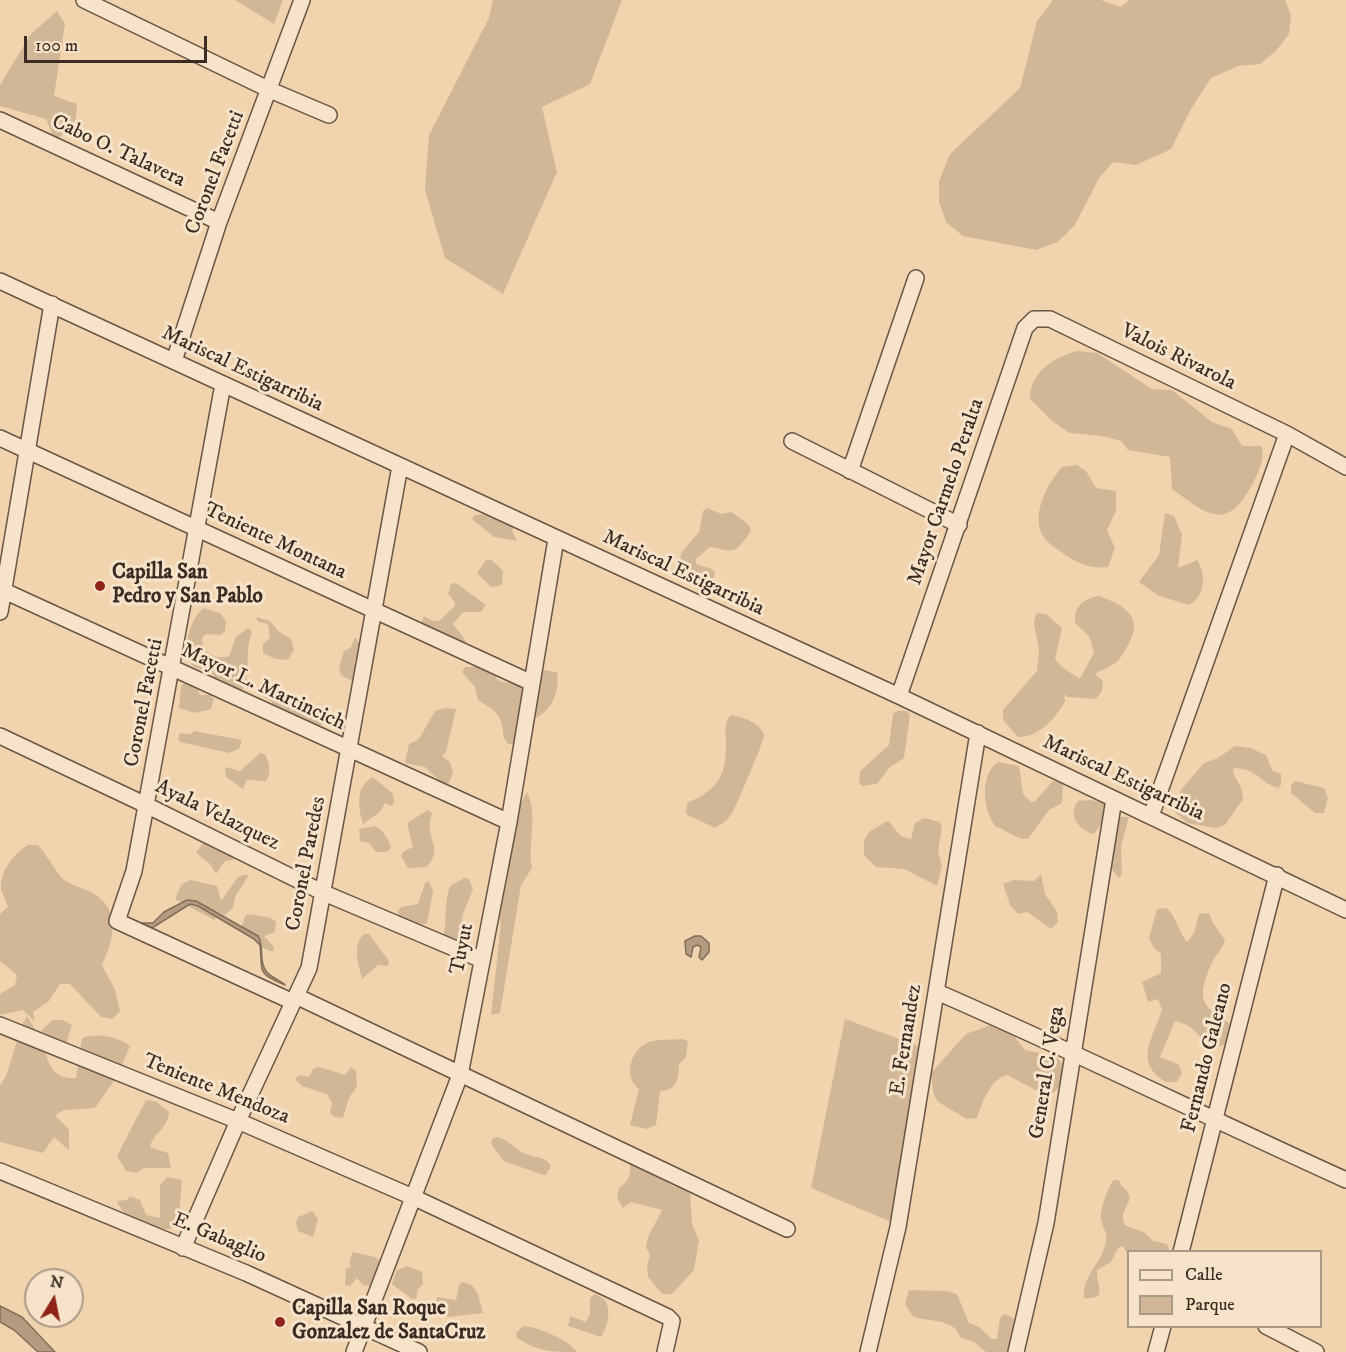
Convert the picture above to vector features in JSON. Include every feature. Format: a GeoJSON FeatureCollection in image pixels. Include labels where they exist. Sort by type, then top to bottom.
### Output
{"type":"FeatureCollection","features":[{"type":"Feature","properties":{"kind":"street"},"geometry":{"type":"LineString","coordinates":[[84,0],[270,90],[329,115]]}},
{"type":"Feature","properties":{"kind":"street","name":"Coronel Facetti"},"geometry":{"type":"LineString","coordinates":[[174,361],[219,222],[302,0]]}},
{"type":"Feature","properties":{"kind":"street","name":"Cabo O. Talavera"},"geometry":{"type":"LineString","coordinates":[[0,120],[219,222]]}},
{"type":"Feature","properties":{"kind":"street"},"geometry":{"type":"LineString","coordinates":[[850,471],[916,278]]}},
{"type":"Feature","properties":{"kind":"street","name":"Mariscal Estigarribia"},"geometry":{"type":"LineString","coordinates":[[0,281],[52,303],[556,539],[899,696],[1346,910]]}},
{"type":"Feature","properties":{"kind":"street"},"geometry":{"type":"LineString","coordinates":[[0,612],[52,303]]}},
{"type":"Feature","properties":{"kind":"street","name":"Mayor Carmelo Peralta"},"geometry":{"type":"LineString","coordinates":[[899,696],[959,525],[1024,328],[1034,319],[1050,319]]}},
{"type":"Feature","properties":{"kind":"street","name":"Valois Rivarola"},"geometry":{"type":"LineString","coordinates":[[1050,319],[1287,434],[1346,466]]}},
{"type":"Feature","properties":{"kind":"street","name":"Coronel Facetti"},"geometry":{"type":"LineString","coordinates":[[223,384],[173,669],[134,871],[117,921],[295,999]]}},
{"type":"Feature","properties":{"kind":"street"},"geometry":{"type":"LineString","coordinates":[[1151,816],[1287,434]]}},
{"type":"Feature","properties":{"kind":"street","name":"Teniente Montana"},"geometry":{"type":"LineString","coordinates":[[0,438],[532,683]]}},
{"type":"Feature","properties":{"kind":"street"},"geometry":{"type":"LineString","coordinates":[[792,441],[959,525]]}},
{"type":"Feature","properties":{"kind":"street","name":"Coronel Paredes"},"geometry":{"type":"LineString","coordinates":[[183,1248],[238,1121],[309,968],[350,752],[400,466]]}},
{"type":"Feature","properties":{"kind":"street","name":"Tuyut"},"geometry":{"type":"LineString","coordinates":[[354,1352],[415,1198],[460,1075],[509,822],[556,539]]}},
{"type":"Feature","properties":{"kind":"street","name":"Mayor L. Martincich"},"geometry":{"type":"LineString","coordinates":[[2,590],[350,752],[509,822]]}},
{"type":"Feature","properties":{"kind":"street","name":"E. Fernandez"},"geometry":{"type":"LineString","coordinates":[[868,1352],[898,1227],[978,733]]}},
{"type":"Feature","properties":{"kind":"street","name":"Ayala Velazquez"},"geometry":{"type":"LineString","coordinates":[[0,736],[146,804],[324,892],[482,960]]}},
{"type":"Feature","properties":{"kind":"street","name":"General C. Vega"},"geometry":{"type":"LineString","coordinates":[[1016,1352],[1046,1222],[1114,799]]}},
{"type":"Feature","properties":{"kind":"street","name":"Fernando Galeano"},"geometry":{"type":"LineString","coordinates":[[1182,1250],[1213,1120],[1277,875]]}},
{"type":"Feature","properties":{"kind":"street"},"geometry":{"type":"LineString","coordinates":[[937,992],[1073,1051],[1213,1120],[1346,1180]]}},
{"type":"Feature","properties":{"kind":"street"},"geometry":{"type":"LineString","coordinates":[[295,999],[787,1228]]}},
{"type":"Feature","properties":{"kind":"street","name":"Teniente Mendoza"},"geometry":{"type":"LineString","coordinates":[[0,1025],[238,1121],[415,1198],[668,1317],[672,1321],[672,1328],[665,1352]]}},
{"type":"Feature","properties":{"kind":"street","name":"E. Gabaglio"},"geometry":{"type":"LineString","coordinates":[[0,1171],[364,1326],[418,1352]]}},
{"type":"Feature","properties":{"kind":"street"},"geometry":{"type":"LineString","coordinates":[[1156,1352],[1162,1328]]}},
{"type":"Feature","properties":{"kind":"street"},"geometry":{"type":"LineString","coordinates":[[1270,1328],[1316,1352]]}},
{"type":"Feature","properties":{"kind":"green space"},"geometry":{"type":"Polygon","coordinates":[[[235,0],[283,0],[274,24],[235,0]]]}},
{"type":"Feature","properties":{"kind":"green space"},"geometry":{"type":"Polygon","coordinates":[[[493,0],[622,0],[590,84],[542,107],[557,172],[503,294],[445,258],[425,190],[429,135],[489,18],[493,0]]]}},
{"type":"Feature","properties":{"kind":"green space"},"geometry":{"type":"Polygon","coordinates":[[[1053,0],[1101,0],[1121,7],[1129,0],[1285,0],[1291,15],[1289,34],[1276,51],[1260,64],[1238,66],[1211,78],[1191,109],[1171,149],[1136,165],[1113,162],[1099,178],[1075,225],[1058,242],[1036,250],[963,236],[946,222],[939,202],[939,181],[950,154],[1020,88],[1037,21],[1053,0]]]}},
{"type":"Feature","properties":{"kind":"green space"},"geometry":{"type":"Polygon","coordinates":[[[57,11],[65,24],[54,96],[77,104],[75,126],[55,140],[46,119],[0,106],[0,85],[31,34],[57,11]]]}},
{"type":"Feature","properties":{"kind":"green space"},"geometry":{"type":"Polygon","coordinates":[[[1077,351],[1097,353],[1152,389],[1172,390],[1212,422],[1232,429],[1242,446],[1262,446],[1262,462],[1259,471],[1243,500],[1224,514],[1206,511],[1172,489],[1170,457],[1128,450],[1121,441],[1102,436],[1070,433],[1052,421],[1030,399],[1034,381],[1038,374],[1052,362],[1077,351]]]}},
{"type":"Feature","properties":{"kind":"green space"},"geometry":{"type":"Polygon","coordinates":[[[1077,465],[1086,471],[1096,488],[1116,491],[1116,511],[1107,530],[1115,548],[1108,567],[1090,566],[1074,561],[1047,541],[1040,528],[1042,500],[1051,481],[1062,467],[1077,465]]]}},
{"type":"Feature","properties":{"kind":"green space"},"geometry":{"type":"Polygon","coordinates":[[[707,508],[721,514],[732,512],[749,525],[751,531],[734,550],[710,547],[696,559],[696,564],[712,569],[715,573],[708,592],[703,593],[688,581],[679,562],[682,552],[699,532],[703,511],[707,508]]]}},
{"type":"Feature","properties":{"kind":"green space"},"geometry":{"type":"Polygon","coordinates":[[[1165,513],[1174,516],[1182,535],[1178,568],[1197,560],[1202,572],[1201,591],[1189,605],[1159,596],[1139,582],[1159,555],[1165,513]]]}},
{"type":"Feature","properties":{"kind":"green space"},"geometry":{"type":"Polygon","coordinates":[[[489,514],[517,522],[512,530],[517,541],[494,537],[472,519],[475,515],[489,514]]]}},
{"type":"Feature","properties":{"kind":"green space"},"geometry":{"type":"Polygon","coordinates":[[[486,560],[492,560],[503,571],[502,585],[491,587],[477,573],[486,560]]]}},
{"type":"Feature","properties":{"kind":"green space"},"geometry":{"type":"Polygon","coordinates":[[[456,583],[486,605],[481,612],[463,612],[453,624],[466,641],[463,645],[421,624],[424,616],[433,621],[439,621],[454,607],[455,602],[448,594],[451,584],[456,583]]]}},
{"type":"Feature","properties":{"kind":"green space"},"geometry":{"type":"Polygon","coordinates":[[[1099,596],[1124,608],[1133,620],[1134,627],[1127,647],[1119,660],[1095,674],[1103,681],[1102,691],[1096,699],[1067,697],[1064,694],[1065,702],[1046,726],[1033,734],[1018,737],[1003,720],[1003,710],[1037,671],[1039,651],[1034,623],[1036,613],[1046,614],[1062,628],[1055,659],[1063,668],[1080,679],[1094,652],[1089,636],[1075,623],[1076,612],[1084,601],[1099,596]]]}},
{"type":"Feature","properties":{"kind":"green space"},"geometry":{"type":"Polygon","coordinates":[[[204,608],[220,613],[226,621],[225,631],[221,635],[206,634],[202,638],[203,648],[211,655],[229,656],[236,637],[248,628],[252,632],[248,648],[247,678],[241,693],[218,685],[211,671],[196,668],[188,659],[188,635],[199,612],[204,608]]]}},
{"type":"Feature","properties":{"kind":"green space"},"geometry":{"type":"Polygon","coordinates":[[[256,617],[270,621],[278,631],[291,639],[294,649],[288,660],[275,659],[263,653],[263,644],[270,638],[268,624],[258,622],[256,617]]]}},
{"type":"Feature","properties":{"kind":"green space"},"geometry":{"type":"Polygon","coordinates":[[[355,637],[362,648],[354,662],[357,670],[354,682],[341,675],[339,667],[344,651],[351,647],[355,637]]]}},
{"type":"Feature","properties":{"kind":"green space"},"geometry":{"type":"Polygon","coordinates":[[[484,664],[494,671],[497,680],[507,683],[510,679],[542,670],[557,672],[558,686],[550,706],[535,718],[520,713],[519,734],[514,744],[506,742],[499,716],[478,700],[475,687],[462,672],[465,667],[480,667],[484,664]]]}},
{"type":"Feature","properties":{"kind":"green space"},"geometry":{"type":"Polygon","coordinates":[[[189,679],[196,686],[200,695],[210,695],[214,699],[211,709],[195,713],[179,708],[181,686],[189,679]]]}},
{"type":"Feature","properties":{"kind":"green space"},"geometry":{"type":"Polygon","coordinates":[[[266,688],[282,691],[287,700],[295,703],[308,701],[322,713],[323,724],[318,727],[272,707],[272,702],[265,698],[262,691],[266,688]]]}},
{"type":"Feature","properties":{"kind":"green space"},"geometry":{"type":"Polygon","coordinates":[[[445,708],[456,709],[446,752],[442,756],[450,762],[453,773],[449,783],[444,785],[425,767],[405,763],[409,744],[419,739],[435,711],[445,708]]]}},
{"type":"Feature","properties":{"kind":"green space"},"geometry":{"type":"Polygon","coordinates":[[[897,711],[907,711],[910,715],[904,758],[890,767],[877,784],[862,786],[859,782],[860,771],[889,745],[893,714],[897,711]]]}},
{"type":"Feature","properties":{"kind":"green space"},"geometry":{"type":"Polygon","coordinates":[[[731,715],[756,724],[764,736],[732,813],[725,822],[715,828],[686,814],[687,803],[707,792],[719,779],[725,761],[726,725],[731,715]]]}},
{"type":"Feature","properties":{"kind":"green space"},"geometry":{"type":"Polygon","coordinates":[[[194,731],[242,740],[239,749],[229,753],[180,742],[178,738],[180,733],[191,734],[194,731]]]}},
{"type":"Feature","properties":{"kind":"green space"},"geometry":{"type":"Polygon","coordinates":[[[1235,746],[1251,748],[1266,755],[1272,770],[1281,774],[1281,785],[1278,788],[1271,786],[1249,771],[1234,768],[1233,773],[1241,787],[1243,799],[1225,825],[1215,828],[1187,823],[1174,811],[1180,791],[1204,763],[1218,758],[1235,746]]]}},
{"type":"Feature","properties":{"kind":"green space"},"geometry":{"type":"Polygon","coordinates":[[[260,753],[265,754],[269,764],[266,781],[247,780],[243,789],[226,777],[225,767],[240,771],[260,753]]]}},
{"type":"Feature","properties":{"kind":"green space"},"geometry":{"type":"Polygon","coordinates":[[[998,762],[1019,766],[1023,794],[1031,802],[1035,801],[1053,781],[1063,783],[1062,803],[1049,810],[1028,839],[1020,838],[996,827],[988,812],[986,784],[988,775],[998,762]]]}},
{"type":"Feature","properties":{"kind":"green space"},"geometry":{"type":"Polygon","coordinates":[[[373,777],[393,794],[394,804],[390,806],[385,803],[380,812],[363,824],[359,798],[363,786],[373,777]]]}},
{"type":"Feature","properties":{"kind":"green space"},"geometry":{"type":"Polygon","coordinates":[[[1295,781],[1324,788],[1328,798],[1324,813],[1315,813],[1291,793],[1291,785],[1295,781]]]}},
{"type":"Feature","properties":{"kind":"green space"},"geometry":{"type":"Polygon","coordinates":[[[527,792],[533,820],[532,868],[521,885],[500,1013],[491,1015],[501,923],[497,902],[518,810],[527,792]]]}},
{"type":"Feature","properties":{"kind":"green space"},"geometry":{"type":"Polygon","coordinates":[[[1078,801],[1108,803],[1109,813],[1094,834],[1079,826],[1074,817],[1078,801]]]}},
{"type":"Feature","properties":{"kind":"green space"},"geometry":{"type":"Polygon","coordinates":[[[428,810],[432,813],[430,827],[434,856],[427,867],[408,868],[401,856],[403,852],[413,847],[407,823],[428,810]]]}},
{"type":"Feature","properties":{"kind":"green space"},"geometry":{"type":"Polygon","coordinates":[[[1119,817],[1129,817],[1121,846],[1122,874],[1119,878],[1108,864],[1112,831],[1119,817]]]}},
{"type":"Feature","properties":{"kind":"green space"},"geometry":{"type":"Polygon","coordinates":[[[924,818],[939,822],[942,826],[938,852],[942,866],[937,886],[904,869],[876,867],[864,855],[864,840],[870,831],[888,821],[901,836],[911,839],[915,823],[924,818]]]}},
{"type":"Feature","properties":{"kind":"green space"},"geometry":{"type":"Polygon","coordinates":[[[375,826],[389,841],[391,848],[387,852],[376,852],[369,843],[360,841],[359,829],[375,826]]]}},
{"type":"Feature","properties":{"kind":"green space"},"geometry":{"type":"Polygon","coordinates":[[[204,842],[233,854],[233,860],[225,861],[216,874],[210,864],[196,853],[204,842]]]}},
{"type":"Feature","properties":{"kind":"green space"},"geometry":{"type":"Polygon","coordinates":[[[28,845],[38,845],[62,878],[91,892],[107,907],[113,925],[110,945],[102,965],[115,990],[120,1011],[112,1019],[101,1017],[70,984],[60,984],[49,1001],[33,1012],[35,1022],[23,1010],[0,1015],[0,994],[15,985],[17,975],[0,961],[0,914],[8,907],[1,889],[1,882],[9,863],[28,845]]]}},
{"type":"Feature","properties":{"kind":"green space"},"geometry":{"type":"Polygon","coordinates":[[[1041,874],[1045,894],[1057,912],[1058,922],[1051,929],[1028,912],[1018,914],[1010,905],[1003,884],[1013,880],[1034,881],[1041,874]]]}},
{"type":"Feature","properties":{"kind":"green space"},"geometry":{"type":"Polygon","coordinates":[[[249,875],[235,897],[233,908],[224,916],[221,913],[214,920],[175,899],[181,885],[190,880],[217,886],[221,901],[238,877],[249,875]]]}},
{"type":"Feature","properties":{"kind":"green space"},"geometry":{"type":"Polygon","coordinates":[[[464,878],[469,879],[473,889],[463,914],[456,943],[444,935],[447,898],[450,886],[464,878]]]}},
{"type":"Feature","properties":{"kind":"green space"},"geometry":{"type":"Polygon","coordinates":[[[429,881],[433,891],[427,923],[416,925],[399,917],[398,911],[401,907],[418,904],[425,883],[429,881]]]}},
{"type":"Feature","properties":{"kind":"green space"},"geometry":{"type":"Polygon","coordinates":[[[1167,908],[1187,942],[1194,933],[1199,914],[1209,913],[1225,940],[1211,965],[1203,993],[1207,1006],[1229,1023],[1232,1033],[1228,1043],[1217,1047],[1208,1046],[1190,1027],[1175,1021],[1160,1057],[1178,1064],[1182,1073],[1177,1082],[1166,1082],[1150,1066],[1148,1049],[1162,1009],[1158,999],[1148,1002],[1142,982],[1161,973],[1161,954],[1154,948],[1149,938],[1157,909],[1167,908]]]}},
{"type":"Feature","properties":{"kind":"green space"},"geometry":{"type":"Polygon","coordinates":[[[250,914],[271,918],[276,922],[275,932],[264,936],[274,947],[273,952],[263,948],[241,930],[245,916],[250,914]]]}},
{"type":"Feature","properties":{"kind":"green space"},"geometry":{"type":"Polygon","coordinates":[[[364,934],[369,934],[389,961],[388,966],[378,965],[362,979],[357,950],[364,934]]]}},
{"type":"Feature","properties":{"kind":"green space"},"geometry":{"type":"Polygon","coordinates":[[[27,1016],[38,1034],[52,1020],[63,1020],[72,1025],[66,1044],[49,1036],[43,1045],[53,1069],[68,1078],[76,1078],[82,1038],[107,1036],[130,1046],[118,1075],[95,1108],[64,1110],[55,1115],[69,1130],[69,1150],[54,1137],[43,1153],[0,1142],[0,1085],[6,1076],[27,1016]]]}},
{"type":"Feature","properties":{"kind":"green space"},"geometry":{"type":"Polygon","coordinates":[[[845,1019],[921,1047],[891,1222],[811,1188],[845,1019]]]}},
{"type":"Feature","properties":{"kind":"green space"},"geometry":{"type":"Polygon","coordinates":[[[996,1023],[1006,1026],[1025,1050],[1055,1056],[1063,1064],[1062,1079],[1058,1088],[1047,1096],[1007,1075],[991,1087],[977,1118],[966,1119],[935,1098],[932,1072],[966,1034],[996,1023]]]}},
{"type":"Feature","properties":{"kind":"green space"},"geometry":{"type":"Polygon","coordinates":[[[682,1039],[688,1041],[686,1057],[679,1064],[674,1086],[660,1091],[656,1125],[646,1129],[630,1125],[639,1089],[631,1077],[630,1069],[631,1062],[639,1048],[653,1041],[682,1039]]]}},
{"type":"Feature","properties":{"kind":"green space"},"geometry":{"type":"Polygon","coordinates":[[[319,1067],[345,1075],[351,1067],[356,1071],[357,1086],[349,1098],[343,1118],[334,1117],[330,1113],[332,1103],[327,1094],[302,1086],[295,1079],[299,1075],[309,1077],[314,1068],[319,1067]]]}},
{"type":"Feature","properties":{"kind":"green space"},"geometry":{"type":"Polygon","coordinates":[[[146,1100],[157,1102],[169,1112],[166,1123],[150,1147],[168,1153],[171,1168],[144,1168],[136,1173],[126,1171],[117,1156],[146,1100]]]}},
{"type":"Feature","properties":{"kind":"green space"},"geometry":{"type":"Polygon","coordinates":[[[497,1137],[504,1139],[526,1154],[548,1162],[551,1166],[546,1175],[504,1161],[491,1144],[492,1139],[497,1137]]]}},
{"type":"Feature","properties":{"kind":"green space"},"geometry":{"type":"Polygon","coordinates":[[[630,1162],[657,1171],[672,1186],[682,1188],[690,1194],[692,1224],[699,1240],[694,1270],[672,1294],[662,1294],[648,1277],[647,1266],[650,1256],[646,1247],[648,1237],[662,1210],[631,1202],[623,1208],[617,1198],[619,1188],[629,1177],[630,1162]]]}},
{"type":"Feature","properties":{"kind":"green space"},"geometry":{"type":"Polygon","coordinates":[[[167,1177],[182,1180],[179,1217],[170,1229],[139,1222],[131,1218],[120,1207],[117,1201],[127,1200],[130,1196],[140,1200],[146,1215],[160,1218],[160,1185],[167,1177]]]}},
{"type":"Feature","properties":{"kind":"green space"},"geometry":{"type":"Polygon","coordinates":[[[1119,1180],[1129,1196],[1123,1219],[1125,1225],[1145,1233],[1153,1241],[1167,1244],[1169,1250],[1127,1250],[1127,1253],[1123,1246],[1118,1248],[1111,1262],[1097,1270],[1099,1294],[1096,1297],[1084,1298],[1086,1282],[1104,1249],[1106,1233],[1101,1211],[1112,1182],[1119,1180]]]}},
{"type":"Feature","properties":{"kind":"green space"},"geometry":{"type":"Polygon","coordinates":[[[312,1211],[318,1219],[313,1237],[298,1231],[296,1222],[298,1217],[312,1211]]]}},
{"type":"Feature","properties":{"kind":"green space"},"geometry":{"type":"Polygon","coordinates":[[[353,1252],[375,1257],[383,1263],[379,1278],[371,1286],[363,1285],[357,1278],[350,1286],[345,1285],[346,1269],[351,1267],[349,1262],[353,1252]]]}},
{"type":"Feature","properties":{"kind":"green space"},"geometry":{"type":"Polygon","coordinates":[[[407,1266],[422,1272],[423,1284],[418,1289],[416,1299],[412,1299],[392,1284],[397,1270],[407,1266]]]}},
{"type":"Feature","properties":{"kind":"green space"},"geometry":{"type":"Polygon","coordinates":[[[463,1282],[472,1285],[478,1294],[483,1313],[448,1317],[435,1307],[437,1297],[456,1300],[459,1285],[463,1282]]]}},
{"type":"Feature","properties":{"kind":"green space"},"geometry":{"type":"Polygon","coordinates":[[[909,1290],[946,1291],[957,1294],[969,1323],[979,1327],[992,1339],[997,1339],[1000,1318],[1004,1314],[1024,1323],[1028,1333],[1013,1347],[1008,1347],[1007,1352],[986,1352],[974,1342],[960,1337],[957,1331],[947,1324],[913,1317],[905,1304],[909,1290]]]}},
{"type":"Feature","properties":{"kind":"green space"},"geometry":{"type":"Polygon","coordinates":[[[595,1294],[604,1299],[608,1308],[606,1328],[601,1337],[568,1326],[570,1316],[586,1322],[590,1313],[590,1298],[595,1294]]]}},
{"type":"Feature","properties":{"kind":"green space"},"geometry":{"type":"Polygon","coordinates":[[[523,1326],[553,1335],[568,1343],[577,1352],[552,1351],[532,1346],[517,1338],[516,1333],[523,1326]]]}},
{"type":"Feature","properties":{"kind":"shaded area"},"geometry":{"type":"Polygon","coordinates":[[[187,900],[196,901],[258,936],[261,945],[264,967],[268,973],[285,985],[265,974],[262,966],[260,945],[254,939],[198,906],[190,904],[152,928],[134,923],[153,923],[164,912],[187,900]]]}},
{"type":"Feature","properties":{"kind":"shaded area"},"geometry":{"type":"Polygon","coordinates":[[[701,936],[709,943],[709,952],[702,960],[699,957],[701,947],[697,945],[693,947],[691,957],[686,954],[685,941],[701,936]]]}},
{"type":"Feature","properties":{"kind":"shaded area"},"geometry":{"type":"Polygon","coordinates":[[[0,1306],[22,1317],[24,1328],[32,1328],[55,1352],[38,1352],[14,1330],[0,1322],[0,1306]]]}},
{"type":"Feature","properties":{"kind":"place","name":"Capilla San Pedro y San Pablo"},"geometry":{"type":"Point","coordinates":[100,586]}},
{"type":"Feature","properties":{"kind":"place","name":"Capilla San Roque Gonzalez de SantaCruz"},"geometry":{"type":"Point","coordinates":[280,1322]}}]}
